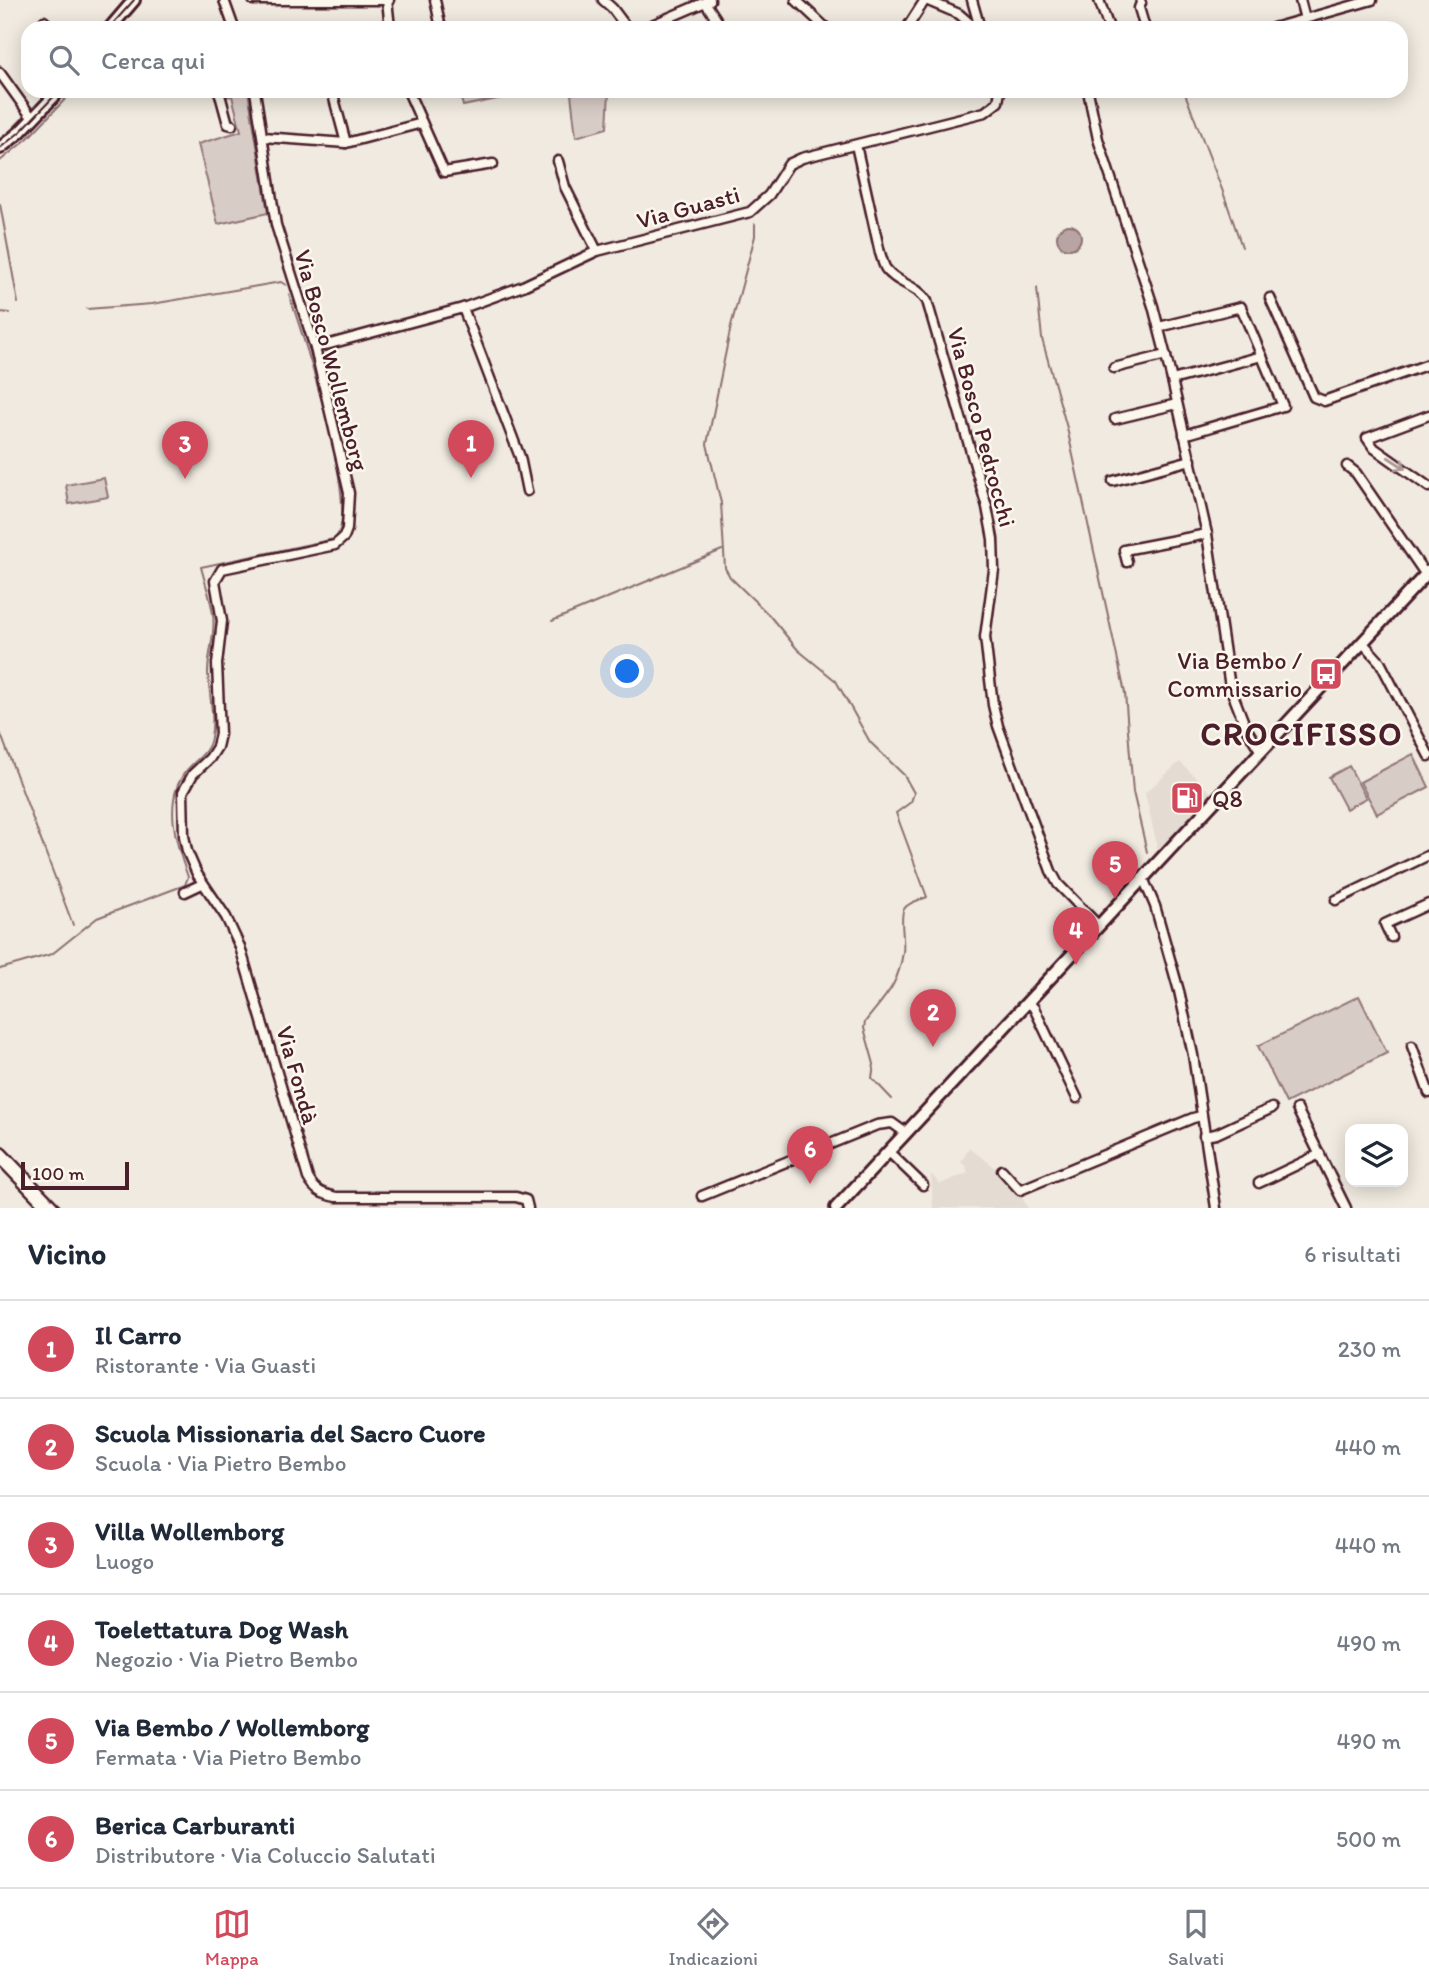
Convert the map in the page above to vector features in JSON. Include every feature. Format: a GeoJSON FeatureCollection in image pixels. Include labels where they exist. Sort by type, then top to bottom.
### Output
{"type":"FeatureCollection","features":[{"type":"Feature","properties":{"kind":"highway"},"geometry":{"type":"LineString","coordinates":[[0,1155],[43,1206]]}},
{"type":"Feature","properties":{"kind":"highway"},"geometry":{"type":"LineString","coordinates":[[0,1169],[43,1206]]}},
{"type":"Feature","properties":{"kind":"main road"},"geometry":{"type":"LineString","coordinates":[[116,21],[134,0]]}},
{"type":"Feature","properties":{"kind":"main road"},"geometry":{"type":"LineString","coordinates":[[122,21],[139,0]]}},
{"type":"Feature","properties":{"kind":"main road"},"geometry":{"type":"LineString","coordinates":[[32,117],[48,98]]}},
{"type":"Feature","properties":{"kind":"main road"},"geometry":{"type":"LineString","coordinates":[[0,145],[52,98]]}},
{"type":"Feature","properties":{"kind":"main road"},"geometry":{"type":"LineString","coordinates":[[836,1208],[1427,573]]}},
{"type":"Feature","properties":{"kind":"street"},"geometry":{"type":"LineString","coordinates":[[224,0],[232,21]]}},
{"type":"Feature","properties":{"kind":"street"},"geometry":{"type":"LineString","coordinates":[[253,0],[388,0],[390,21]]}},
{"type":"Feature","properties":{"kind":"street"},"geometry":{"type":"LineString","coordinates":[[435,0],[440,21]]}},
{"type":"Feature","properties":{"kind":"street"},"geometry":{"type":"LineString","coordinates":[[603,0],[621,21]]}},
{"type":"Feature","properties":{"kind":"street"},"geometry":{"type":"LineString","coordinates":[[796,0],[818,21]]}},
{"type":"Feature","properties":{"kind":"street"},"geometry":{"type":"LineString","coordinates":[[912,21],[925,0],[959,13],[969,21]]}},
{"type":"Feature","properties":{"kind":"street"},"geometry":{"type":"LineString","coordinates":[[972,0],[977,21]]}},
{"type":"Feature","properties":{"kind":"street"},"geometry":{"type":"LineString","coordinates":[[1099,0],[1106,21]]}},
{"type":"Feature","properties":{"kind":"street"},"geometry":{"type":"LineString","coordinates":[[1300,0],[1306,19]]}},
{"type":"Feature","properties":{"kind":"street"},"geometry":{"type":"LineString","coordinates":[[1299,21],[1372,0]]}},
{"type":"Feature","properties":{"kind":"street"},"geometry":{"type":"LineString","coordinates":[[661,21],[708,1],[718,21]]}},
{"type":"Feature","properties":{"kind":"street"},"geometry":{"type":"LineString","coordinates":[[1141,2],[1139,8],[1143,21]]}},
{"type":"Feature","properties":{"kind":"street"},"geometry":{"type":"LineString","coordinates":[[0,73],[32,117]]}},
{"type":"Feature","properties":{"kind":"street"},"geometry":{"type":"LineString","coordinates":[[221,98],[228,124],[232,125]]}},
{"type":"Feature","properties":{"kind":"street","name":"Via Bosco Wollemborg"},"geometry":{"type":"LineString","coordinates":[[202,884],[185,845],[182,799],[187,783],[217,747],[220,734],[217,664],[222,621],[215,581],[222,569],[335,545],[344,537],[347,529],[349,494],[315,348],[282,249],[268,181],[256,98]]}},
{"type":"Feature","properties":{"kind":"street"},"geometry":{"type":"LineString","coordinates":[[334,98],[346,143]]}},
{"type":"Feature","properties":{"kind":"street"},"geometry":{"type":"LineString","coordinates":[[411,98],[444,172],[494,164]]}},
{"type":"Feature","properties":{"kind":"street","name":"Via Guasti"},"geometry":{"type":"LineString","coordinates":[[315,348],[463,308],[523,286],[597,251],[750,212],[769,195],[789,164],[985,112],[998,102],[999,98]]}},
{"type":"Feature","properties":{"kind":"street"},"geometry":{"type":"LineString","coordinates":[[1089,98],[1098,139],[1159,327],[1172,380],[1206,534],[1230,687],[1246,728],[1261,752]]}},
{"type":"Feature","properties":{"kind":"street"},"geometry":{"type":"LineString","coordinates":[[263,137],[346,143],[422,123]]}},
{"type":"Feature","properties":{"kind":"street","name":"Via Bosco Pedrocchi"},"geometry":{"type":"LineString","coordinates":[[856,145],[880,253],[886,269],[921,292],[927,301],[987,508],[993,540],[994,570],[985,637],[998,726],[1051,871],[1058,884],[1098,925]]}},
{"type":"Feature","properties":{"kind":"street"},"geometry":{"type":"LineString","coordinates":[[558,160],[565,187],[597,251]]}},
{"type":"Feature","properties":{"kind":"street"},"geometry":{"type":"LineString","coordinates":[[1270,298],[1314,397],[1318,400],[1324,401],[1429,364]]}},
{"type":"Feature","properties":{"kind":"street"},"geometry":{"type":"LineString","coordinates":[[1159,327],[1241,307],[1283,406],[1184,435]]}},
{"type":"Feature","properties":{"kind":"street"},"geometry":{"type":"LineString","coordinates":[[463,308],[520,457],[527,491]]}},
{"type":"Feature","properties":{"kind":"street"},"geometry":{"type":"LineString","coordinates":[[1114,368],[1166,355]]}},
{"type":"Feature","properties":{"kind":"street"},"geometry":{"type":"LineString","coordinates":[[1172,380],[1262,356]]}},
{"type":"Feature","properties":{"kind":"street"},"geometry":{"type":"LineString","coordinates":[[1115,419],[1177,404]]}},
{"type":"Feature","properties":{"kind":"street"},"geometry":{"type":"LineString","coordinates":[[1429,415],[1367,438],[1374,448],[1429,487]]}},
{"type":"Feature","properties":{"kind":"street"},"geometry":{"type":"LineString","coordinates":[[1114,481],[1191,460]]}},
{"type":"Feature","properties":{"kind":"street"},"geometry":{"type":"LineString","coordinates":[[1347,466],[1356,473],[1427,573]]}},
{"type":"Feature","properties":{"kind":"street"},"geometry":{"type":"LineString","coordinates":[[1127,562],[1124,550],[1206,534]]}},
{"type":"Feature","properties":{"kind":"street"},"geometry":{"type":"LineString","coordinates":[[1362,642],[1380,662],[1429,756]]}},
{"type":"Feature","properties":{"kind":"street"},"geometry":{"type":"LineString","coordinates":[[1336,900],[1429,855]]}},
{"type":"Feature","properties":{"kind":"street"},"geometry":{"type":"LineString","coordinates":[[1143,878],[1155,906],[1179,990],[1193,1055],[1216,1208]]}},
{"type":"Feature","properties":{"kind":"street"},"geometry":{"type":"LineString","coordinates":[[185,892],[202,884]]}},
{"type":"Feature","properties":{"kind":"street","name":"Via Fondà"},"geometry":{"type":"LineString","coordinates":[[202,884],[226,916],[240,947],[308,1178],[314,1188],[335,1197],[412,1198],[458,1203],[516,1197],[526,1200],[528,1208]]}},
{"type":"Feature","properties":{"kind":"street"},"geometry":{"type":"LineString","coordinates":[[1391,937],[1385,924],[1429,904]]}},
{"type":"Feature","properties":{"kind":"street"},"geometry":{"type":"LineString","coordinates":[[1028,1002],[1034,1008],[1077,1098]]}},
{"type":"Feature","properties":{"kind":"street"},"geometry":{"type":"LineString","coordinates":[[1412,1046],[1429,1093]]}},
{"type":"Feature","properties":{"kind":"street"},"geometry":{"type":"LineString","coordinates":[[1204,1136],[1216,1134],[1272,1108]]}},
{"type":"Feature","properties":{"kind":"street"},"geometry":{"type":"LineString","coordinates":[[1297,1109],[1346,1208]]}},
{"type":"Feature","properties":{"kind":"street"},"geometry":{"type":"LineString","coordinates":[[1002,1170],[1020,1190],[1202,1116]]}},
{"type":"Feature","properties":{"kind":"street"},"geometry":{"type":"LineString","coordinates":[[702,1196],[877,1125],[892,1123],[906,1133]]}},
{"type":"Feature","properties":{"kind":"street"},"geometry":{"type":"LineString","coordinates":[[889,1152],[923,1185]]}},
{"type":"Feature","properties":{"kind":"street"},"geometry":{"type":"LineString","coordinates":[[1259,1183],[1320,1154]]}},
{"type":"Feature","properties":{"kind":"street"},"geometry":{"type":"LineString","coordinates":[[412,1198],[413,1208]]}},
{"type":"Feature","properties":{"kind":"shaded area"},"geometry":{"type":"Polygon","coordinates":[[[233,98],[249,98],[268,213],[218,224],[198,144],[241,131],[233,98]]]}},
{"type":"Feature","properties":{"kind":"shaded area"},"geometry":{"type":"Polygon","coordinates":[[[461,98],[502,98],[463,106],[461,98]]]}},
{"type":"Feature","properties":{"kind":"shaded area"},"geometry":{"type":"Polygon","coordinates":[[[571,98],[609,98],[607,128],[576,137],[571,98]]]}},
{"type":"Feature","properties":{"kind":"shaded area"},"geometry":{"type":"Polygon","coordinates":[[[1069,225],[1077,229],[1081,237],[1077,245],[1069,249],[1061,245],[1057,237],[1061,229],[1069,225]]]}},
{"type":"Feature","properties":{"kind":"shaded area"},"geometry":{"type":"Polygon","coordinates":[[[104,478],[108,497],[69,504],[66,485],[104,478]]]}},
{"type":"Feature","properties":{"kind":"shaded area"},"geometry":{"type":"Polygon","coordinates":[[[1413,754],[1429,787],[1377,814],[1360,782],[1413,754]]]}},
{"type":"Feature","properties":{"kind":"shaded area"},"geometry":{"type":"Polygon","coordinates":[[[1180,762],[1212,794],[1158,850],[1145,793],[1180,762]]]}},
{"type":"Feature","properties":{"kind":"shaded area"},"geometry":{"type":"Polygon","coordinates":[[[1349,766],[1366,798],[1346,809],[1329,777],[1349,766]]]}},
{"type":"Feature","properties":{"kind":"shaded area"},"geometry":{"type":"Polygon","coordinates":[[[1359,996],[1387,1053],[1286,1103],[1258,1046],[1359,996]]]}},
{"type":"Feature","properties":{"kind":"shaded area"},"geometry":{"type":"Polygon","coordinates":[[[969,1148],[1017,1189],[1028,1208],[933,1208],[931,1174],[940,1184],[968,1173],[961,1162],[969,1148]]]}},
{"type":"Feature","properties":{"kind":"waterway"},"geometry":{"type":"LineString","coordinates":[[0,65],[17,90]]}},
{"type":"Feature","properties":{"kind":"waterway"},"geometry":{"type":"LineString","coordinates":[[0,161],[27,139],[66,98]]}},
{"type":"Feature","properties":{"kind":"waterway"},"geometry":{"type":"LineString","coordinates":[[1187,98],[1242,247]]}},
{"type":"Feature","properties":{"kind":"waterway"},"geometry":{"type":"LineString","coordinates":[[3,138],[22,119]]}},
{"type":"Feature","properties":{"kind":"waterway"},"geometry":{"type":"LineString","coordinates":[[0,204],[18,303]]}},
{"type":"Feature","properties":{"kind":"waterway"},"geometry":{"type":"LineString","coordinates":[[755,224],[755,236],[731,326],[707,444],[721,503],[725,568],[730,577],[769,615],[798,650],[836,681],[870,742],[904,775],[914,793],[911,802],[896,813],[927,897],[904,909],[903,952],[898,974],[890,990],[865,1022],[864,1028],[874,1064],[872,1078],[892,1099]]}},
{"type":"Feature","properties":{"kind":"waterway"},"geometry":{"type":"LineString","coordinates":[[87,309],[152,304],[281,282],[286,285]]}},
{"type":"Feature","properties":{"kind":"waterway"},"geometry":{"type":"LineString","coordinates":[[1037,288],[1042,339],[1067,428],[1125,693],[1133,792],[1147,852]]}},
{"type":"Feature","properties":{"kind":"waterway"},"geometry":{"type":"LineString","coordinates":[[0,969],[52,954],[97,918],[185,885],[188,877],[179,851],[174,822],[175,794],[187,770],[208,747],[212,729],[208,673],[214,621],[201,567],[334,539],[341,524],[341,496],[336,461],[316,382],[289,294]]}},
{"type":"Feature","properties":{"kind":"waterway"},"geometry":{"type":"LineString","coordinates":[[0,312],[10,313]]}},
{"type":"Feature","properties":{"kind":"waterway"},"geometry":{"type":"LineString","coordinates":[[552,621],[722,550]]}},
{"type":"Feature","properties":{"kind":"waterway"},"geometry":{"type":"LineString","coordinates":[[0,732],[73,925]]}},
{"type":"Feature","properties":{"kind":"tram line"},"geometry":{"type":"LineString","coordinates":[[115,21],[134,0]]}},
{"type":"Feature","properties":{"kind":"tram line"},"geometry":{"type":"LineString","coordinates":[[0,148],[20,132],[52,98]]}},
{"type":"Feature","properties":{"kind":"place","name":"Il Carro"},"geometry":{"type":"Point","coordinates":[471,478]}},
{"type":"Feature","properties":{"kind":"place","name":"Villa Wollemborg"},"geometry":{"type":"Point","coordinates":[185,479]}},
{"type":"Feature","properties":{"kind":"place","name":"Via Bembo / Commissario"},"geometry":{"type":"Point","coordinates":[1326,674]}},
{"type":"Feature","properties":{"kind":"place","name":"Q8"},"geometry":{"type":"Point","coordinates":[1187,798]}},
{"type":"Feature","properties":{"kind":"place","name":"Via Bembo / Wollemborg"},"geometry":{"type":"Point","coordinates":[1115,899]}},
{"type":"Feature","properties":{"kind":"place","name":"Toelettatura Dog Wash"},"geometry":{"type":"Point","coordinates":[1076,965]}},
{"type":"Feature","properties":{"kind":"place","name":"Scuola Missionaria del Sacro Cuore"},"geometry":{"type":"Point","coordinates":[933,1047]}},
{"type":"Feature","properties":{"kind":"place","name":"Berica Carburanti"},"geometry":{"type":"Point","coordinates":[810,1184]}},
{"type":"Feature","properties":{"kind":"district","name":"CROCIFISSO"},"geometry":{"type":"Point","coordinates":[1302,734]}}]}
